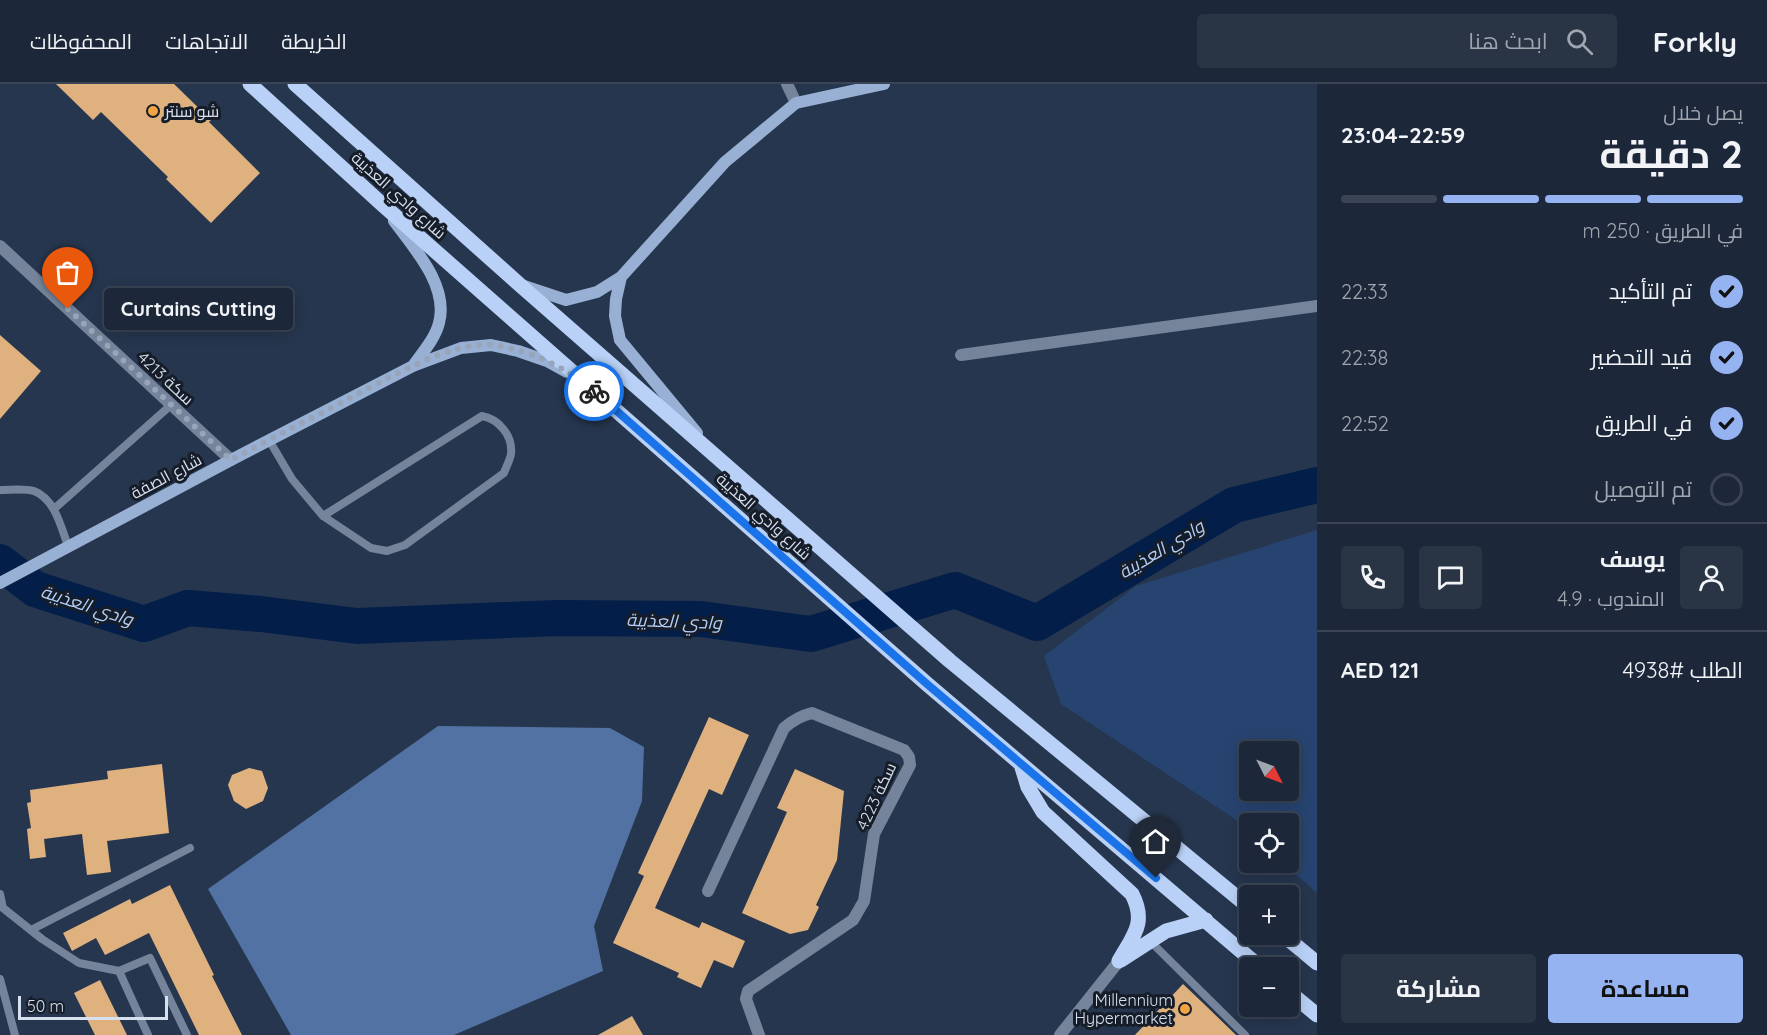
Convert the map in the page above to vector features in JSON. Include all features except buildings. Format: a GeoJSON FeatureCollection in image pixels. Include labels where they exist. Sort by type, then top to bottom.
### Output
{"type":"FeatureCollection","features":[{"type":"Feature","properties":{"kind":"main road","name":"شارع وادي العذيبة"},"geometry":{"type":"LineString","coordinates":[[250,84],[384,206],[927,684],[1248,957]]}},
{"type":"Feature","properties":{"kind":"main road","name":"شارع وادي العذيبة"},"geometry":{"type":"LineString","coordinates":[[295,84],[520,285],[950,660],[1239,899]]}},
{"type":"Feature","properties":{"kind":"main road"},"geometry":{"type":"LineString","coordinates":[[1021,764],[1028,787],[1043,812],[1132,894],[1139,907],[1136,932],[1119,962]]}},
{"type":"Feature","properties":{"kind":"main road"},"geometry":{"type":"LineString","coordinates":[[1119,962],[1166,931],[1206,920]]}},
{"type":"Feature","properties":{"kind":"main road"},"geometry":{"type":"LineString","coordinates":[[1295,945],[1317,963]]}},
{"type":"Feature","properties":{"kind":"main road"},"geometry":{"type":"LineString","coordinates":[[1299,1000],[1317,1015]]}},
{"type":"Feature","properties":{"kind":"street"},"geometry":{"type":"LineString","coordinates":[[787,84],[796,103]]}},
{"type":"Feature","properties":{"kind":"street"},"geometry":{"type":"LineString","coordinates":[[520,285],[566,300],[597,292],[621,277],[724,162],[796,103],[884,84]]}},
{"type":"Feature","properties":{"kind":"street","name":"شارع الصفة"},"geometry":{"type":"LineString","coordinates":[[384,206],[420,257],[435,285],[441,303],[439,324],[432,339],[413,366]]}},
{"type":"Feature","properties":{"kind":"street","name":"سكة 4213"},"geometry":{"type":"LineString","coordinates":[[0,246],[231,460]]}},
{"type":"Feature","properties":{"kind":"street"},"geometry":{"type":"LineString","coordinates":[[621,277],[615,316],[620,340],[715,454]]}},
{"type":"Feature","properties":{"kind":"street"},"geometry":{"type":"LineString","coordinates":[[961,355],[1317,306]]}},
{"type":"Feature","properties":{"kind":"street","name":"شارع الصفة"},"geometry":{"type":"LineString","coordinates":[[0,583],[413,366],[461,348],[490,345],[518,351],[547,361],[581,380]]}},
{"type":"Feature","properties":{"kind":"street","name":"سكة 4223"},"geometry":{"type":"LineString","coordinates":[[708,891],[784,728],[792,721],[812,713],[904,750],[909,757],[910,765],[874,834],[864,901],[860,911],[853,920],[751,987],[746,999],[756,1034]]}},
{"type":"Feature","properties":{"kind":"street"},"geometry":{"type":"LineString","coordinates":[[1060,1035],[1119,962]]}},
{"type":"Feature","properties":{"kind":"lane"},"geometry":{"type":"LineString","coordinates":[[54,509],[171,405]]}},
{"type":"Feature","properties":{"kind":"lane"},"geometry":{"type":"LineString","coordinates":[[269,440],[292,479],[323,516],[371,548],[387,551],[405,545],[504,473],[511,454],[509,436],[494,418],[482,416],[323,516]]}},
{"type":"Feature","properties":{"kind":"lane"},"geometry":{"type":"LineString","coordinates":[[0,490],[32,491],[45,497],[54,509],[69,546]]}},
{"type":"Feature","properties":{"kind":"lane"},"geometry":{"type":"LineString","coordinates":[[31,930],[190,848]]}},
{"type":"Feature","properties":{"kind":"lane"},"geometry":{"type":"LineString","coordinates":[[0,894],[3,908],[79,963],[119,971],[150,958],[187,1035]]}},
{"type":"Feature","properties":{"kind":"lane"},"geometry":{"type":"LineString","coordinates":[[1150,941],[1245,1035]]}},
{"type":"Feature","properties":{"kind":"lane"},"geometry":{"type":"LineString","coordinates":[[119,971],[148,1035]]}},
{"type":"Feature","properties":{"kind":"lane"},"geometry":{"type":"LineString","coordinates":[[0,979],[15,1035]]}},
{"type":"Feature","properties":{"kind":"shaded area"},"geometry":{"type":"Polygon","coordinates":[[[1317,530],[1317,893],[1294,873],[1299,873],[1299,813],[1239,813],[1239,824],[1061,704],[1044,656],[1136,586],[1317,530]]]}},
{"type":"Feature","properties":{"kind":"shaded area"},"geometry":{"type":"Polygon","coordinates":[[[438,726],[610,728],[644,747],[642,801],[594,926],[603,971],[454,1035],[291,1035],[208,889],[438,726]]]}},
{"type":"Feature","properties":{"kind":"waterway","name":"وادي العذيبة"},"geometry":{"type":"LineString","coordinates":[[0,562],[35,589],[144,624],[188,608],[357,626],[557,618],[701,619],[811,634],[955,590],[1037,623],[1234,505],[1317,485]]}},
{"type":"Feature","properties":{"kind":"way so far"},"geometry":{"type":"LineString","coordinates":[[68,309],[231,460],[413,366],[461,348],[490,345],[518,351],[547,361],[581,380],[594,391]]}},
{"type":"Feature","properties":{"kind":"place","name":"شو سنتر"},"geometry":{"type":"Point","coordinates":[153,111]}},
{"type":"Feature","properties":{"kind":"place","name":"Curtains Cutting"},"geometry":{"type":"Point","coordinates":[68,309]}},
{"type":"Feature","properties":{"kind":"place","name":"Millennium Hypermarket"},"geometry":{"type":"Point","coordinates":[1185,1009]}},
{"type":"Feature","properties":{"kind":"route"},"geometry":{"type":"LineString","coordinates":[[594,391],[927,684],[1156,878]]}}]}
